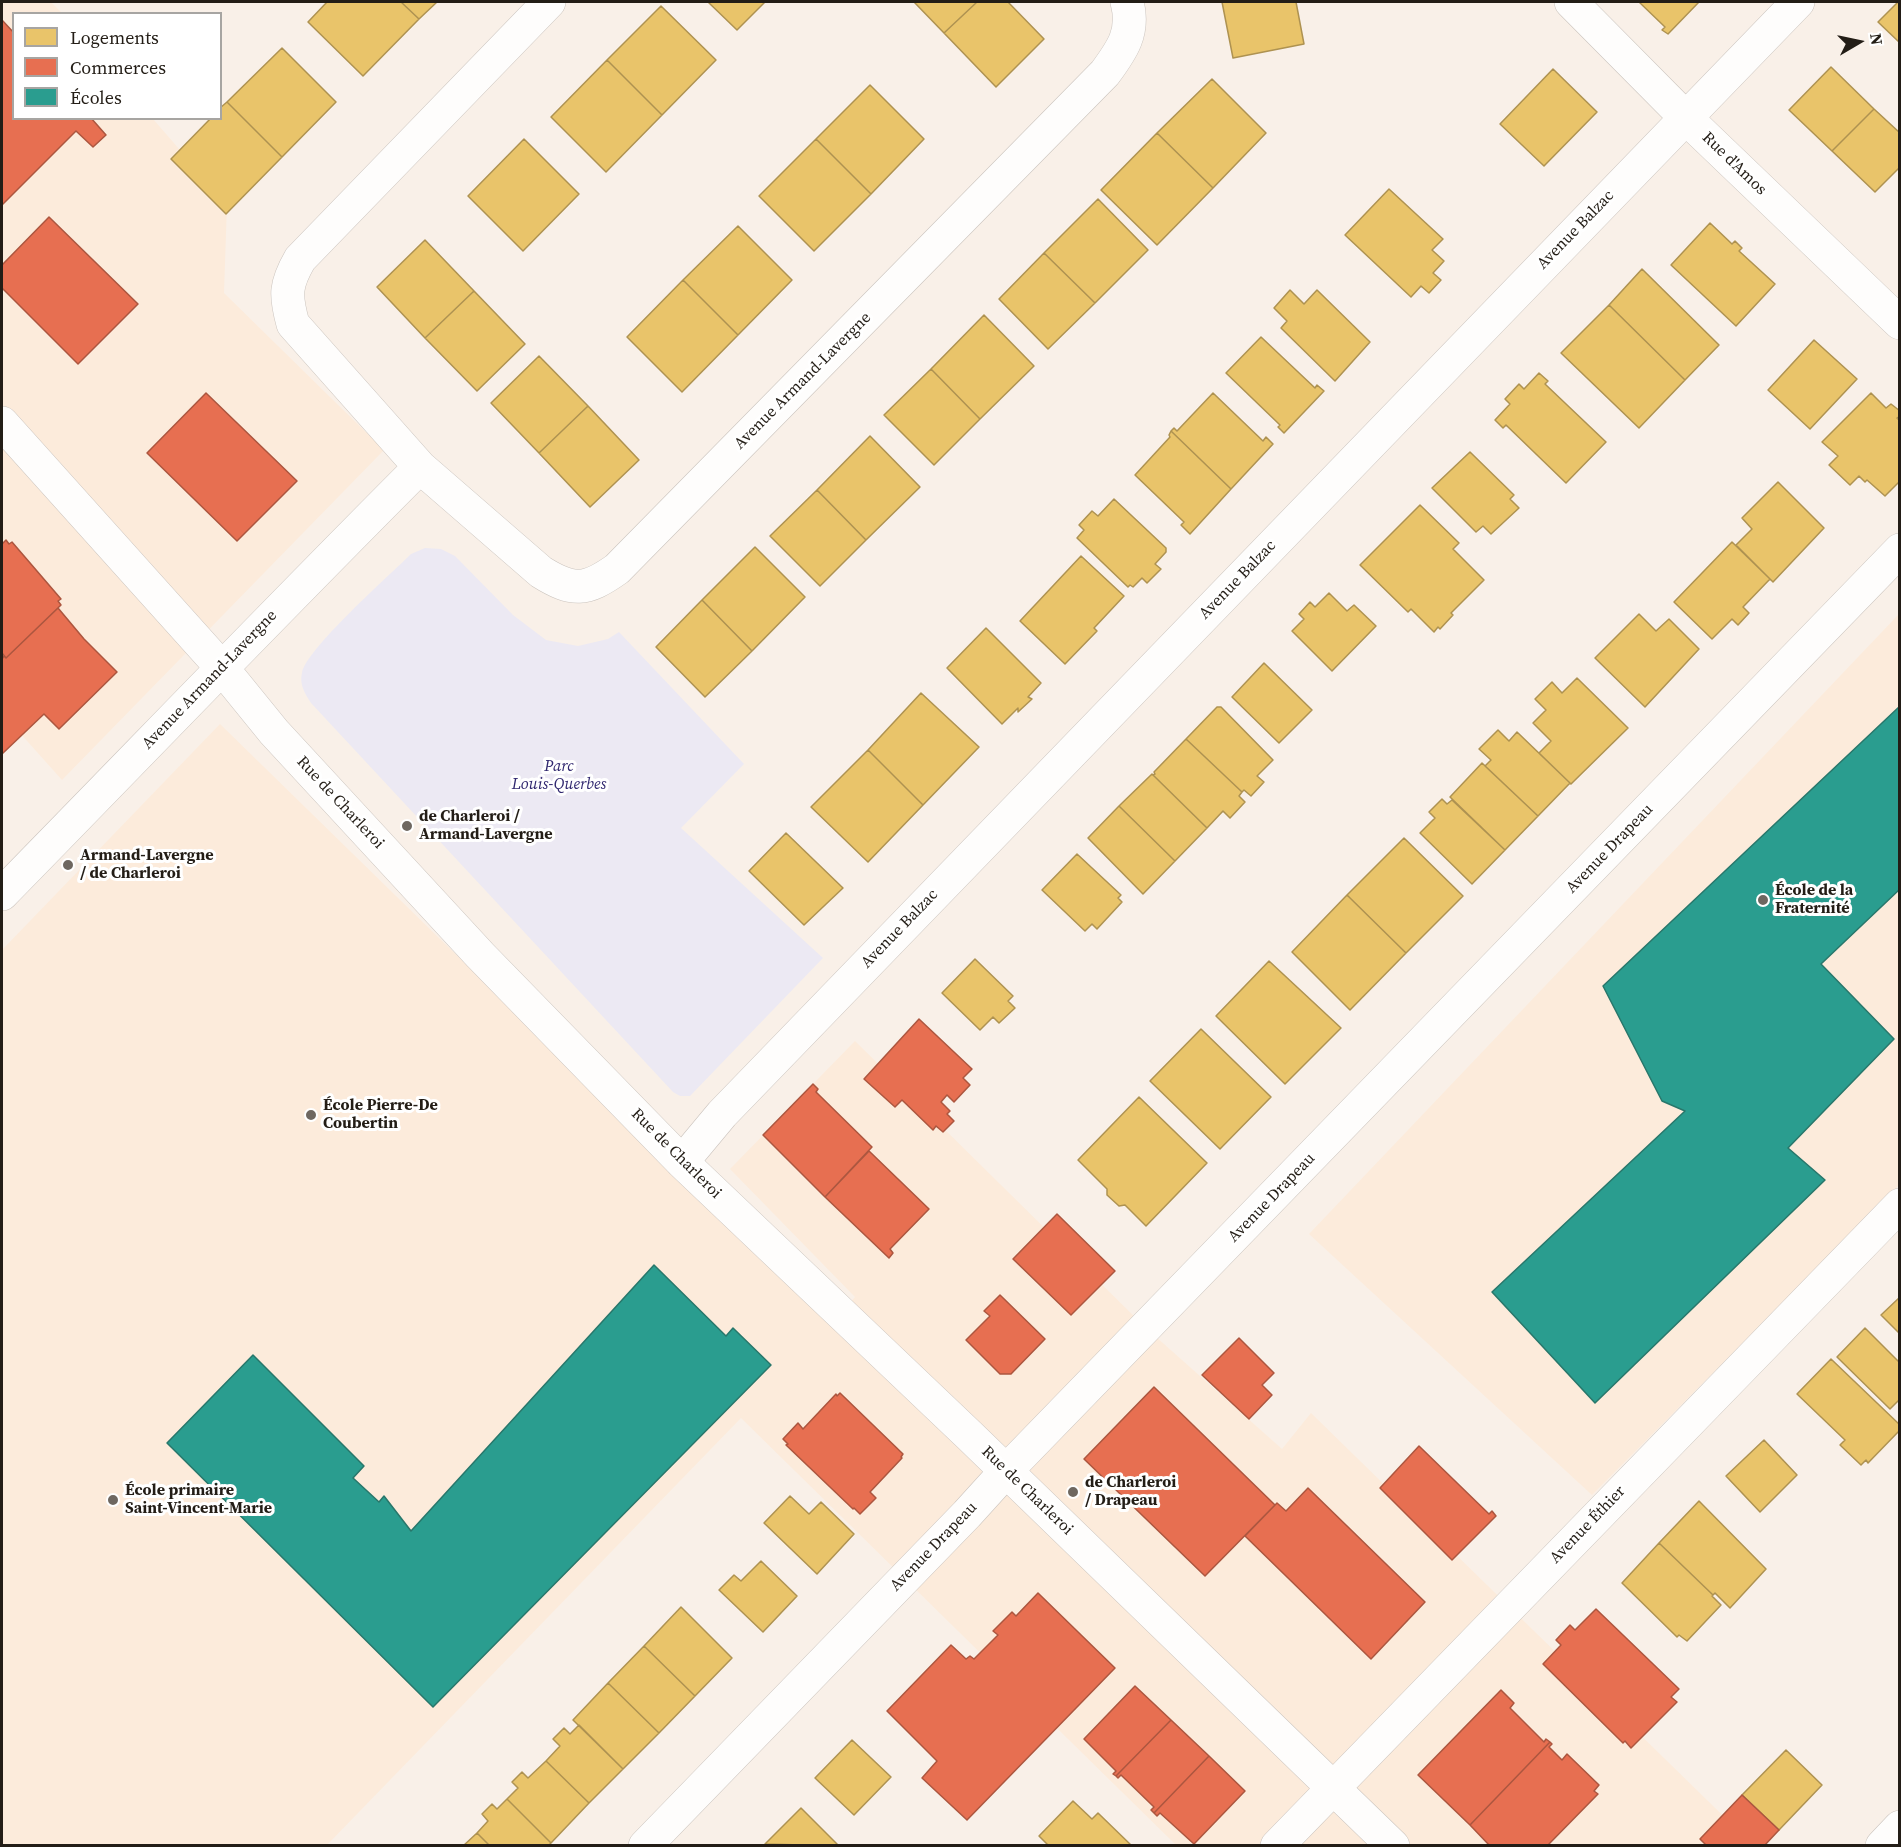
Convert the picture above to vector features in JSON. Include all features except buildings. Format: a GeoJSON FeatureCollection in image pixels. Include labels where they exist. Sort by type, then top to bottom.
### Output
{"type":"FeatureCollection","features":[{"type":"Feature","properties":{"kind":"street","name":"Avenue Armand-Lavergne"},"geometry":{"type":"LineString","coordinates":[[549,2],[300,259],[289,278],[287,301],[293,324],[420,467],[540,572],[560,585],[581,587],[600,581],[625,561],[1105,73],[1124,48],[1131,16],[1127,2]]}},
{"type":"Feature","properties":{"kind":"street","name":"Rue d'Amos"},"geometry":{"type":"LineString","coordinates":[[1571,2],[1684,117],[1899,323]]}},
{"type":"Feature","properties":{"kind":"street","name":"Avenue Balzac"},"geometry":{"type":"LineString","coordinates":[[682,1162],[722,1114],[1684,117],[1798,2]]}},
{"type":"Feature","properties":{"kind":"street","name":"Rue de Charleroi"},"geometry":{"type":"LineString","coordinates":[[2,423],[222,668],[274,732],[480,955],[682,1162],[1393,1845]]}},
{"type":"Feature","properties":{"kind":"street","name":"Avenue Armand-Lavergne"},"geometry":{"type":"LineString","coordinates":[[2,894],[266,620],[420,467]]}},
{"type":"Feature","properties":{"kind":"street","name":"Avenue Drapeau"},"geometry":{"type":"LineString","coordinates":[[645,1845],[1899,550]]}},
{"type":"Feature","properties":{"kind":"street","name":"Avenue Éthier"},"geometry":{"type":"LineString","coordinates":[[1277,1845],[1899,1205]]}},
{"type":"Feature","properties":{"kind":"street"},"geometry":{"type":"LineString","coordinates":[[1882,1845],[1899,1827]]}},
{"type":"Feature","properties":{"kind":"shaded area"},"geometry":{"type":"Polygon","coordinates":[[[2,2],[51,2],[61,12],[12,12],[12,120],[154,120],[227,204],[224,293],[384,450],[62,780],[2,713],[2,2]]]}},
{"type":"Feature","properties":{"kind":"shaded area","name":"École de la Fraternité"},"geometry":{"type":"Polygon","coordinates":[[[1899,614],[1899,1185],[1592,1495],[1309,1234],[1899,614]]]}},
{"type":"Feature","properties":{"kind":"shaded area"},"geometry":{"type":"Polygon","coordinates":[[[220,724],[833,1323],[855,1297],[730,1169],[855,1041],[1146,1328],[1282,1449],[1311,1413],[1753,1845],[1176,1845],[741,1418],[327,1845],[2,1845],[2,950],[220,724]]]}},
{"type":"Feature","properties":{"kind":"green space","name":"Parc Louis-Querbes"},"geometry":{"type":"Polygon","coordinates":[[[425,548],[441,549],[455,556],[513,615],[546,640],[578,646],[608,639],[619,632],[744,764],[681,828],[823,958],[690,1096],[680,1096],[673,1092],[311,703],[305,692],[301,681],[302,673],[318,647],[350,612],[411,554],[425,548]]]}},
{"type":"Feature","properties":{"kind":"place","name":"de Charleroi / Armand-Lavergne"},"geometry":{"type":"Point","coordinates":[407,826]}},
{"type":"Feature","properties":{"kind":"place","name":"Armand-Lavergne / de Charleroi"},"geometry":{"type":"Point","coordinates":[68,865]}},
{"type":"Feature","properties":{"kind":"place","name":"École de la Fraternité"},"geometry":{"type":"Point","coordinates":[1763,900]}},
{"type":"Feature","properties":{"kind":"place","name":"École Pierre-De Coubertin"},"geometry":{"type":"Point","coordinates":[311,1115]}},
{"type":"Feature","properties":{"kind":"place","name":"de Charleroi / Drapeau"},"geometry":{"type":"Point","coordinates":[1073,1492]}},
{"type":"Feature","properties":{"kind":"place","name":"École primaire Saint-Vincent-Marie"},"geometry":{"type":"Point","coordinates":[113,1500]}}]}
